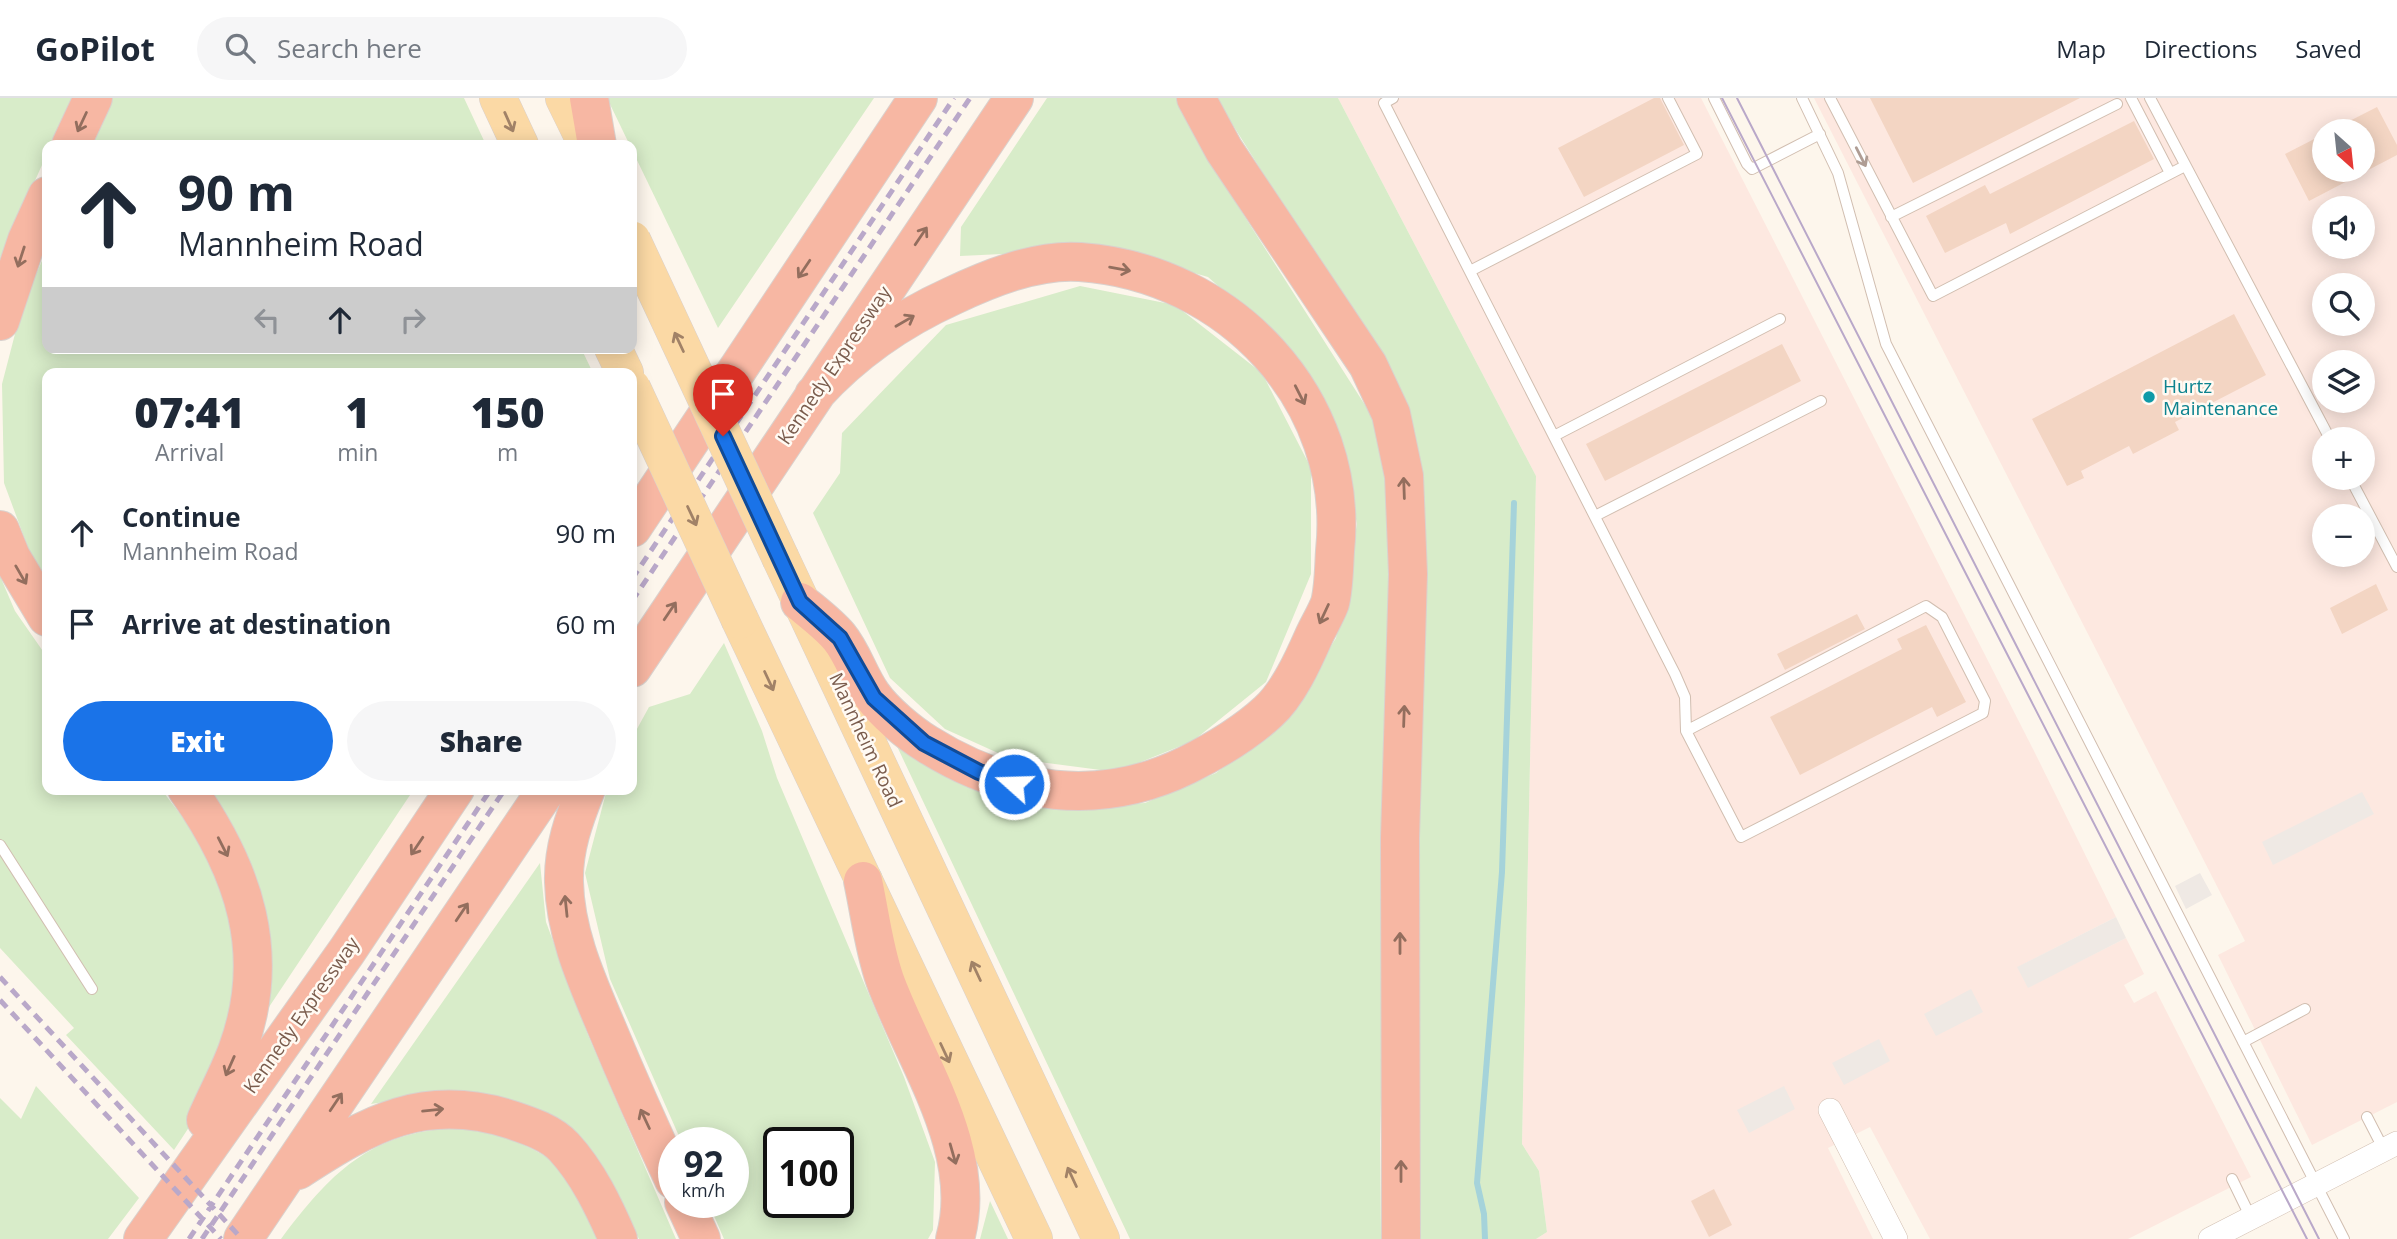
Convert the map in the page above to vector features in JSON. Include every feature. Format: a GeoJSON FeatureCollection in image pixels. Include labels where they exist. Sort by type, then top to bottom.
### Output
{"type":"FeatureCollection","features":[{"type":"Feature","properties":{"kind":"highway"},"geometry":{"type":"LineString","coordinates":[[73,140],[93,98]]}},
{"type":"Feature","properties":{"kind":"highway"},"geometry":{"type":"LineString","coordinates":[[589,98],[596,140]]}},
{"type":"Feature","properties":{"kind":"highway"},"geometry":{"type":"LineString","coordinates":[[842,212],[907,98]]}},
{"type":"Feature","properties":{"kind":"highway"},"geometry":{"type":"LineString","coordinates":[[637,520],[919,98]]}},
{"type":"Feature","properties":{"kind":"highway","name":"Kennedy Expressway"},"geometry":{"type":"LineString","coordinates":[[637,660],[1014,98]]}},
{"type":"Feature","properties":{"kind":"highway"},"geometry":{"type":"LineString","coordinates":[[1196,98],[1224,150],[1368,365],[1391,414],[1404,476],[1408,574],[1400,838],[1401,1239]]}},
{"type":"Feature","properties":{"kind":"highway"},"geometry":{"type":"LineString","coordinates":[[0,321],[27,240],[42,207]]}},
{"type":"Feature","properties":{"kind":"highway"},"geometry":{"type":"LineString","coordinates":[[800,602],[840,638],[874,698],[924,743],[998,780],[1031,789],[1075,793],[1124,788],[1173,772],[1223,747],[1271,710],[1304,658],[1330,601],[1338,522],[1325,445],[1293,382],[1259,339],[1208,302],[1137,272],[1079,262],[1020,270],[973,286],[886,331],[848,359],[814,394]]}},
{"type":"Feature","properties":{"kind":"highway"},"geometry":{"type":"LineString","coordinates":[[0,530],[11,557],[42,609]]}},
{"type":"Feature","properties":{"kind":"highway"},"geometry":{"type":"LineString","coordinates":[[170,1200],[237,1049],[253,981],[252,942],[240,881],[210,821],[191,795]]}},
{"type":"Feature","properties":{"kind":"highway","name":"Kennedy Expressway"},"geometry":{"type":"LineString","coordinates":[[143,1239],[451,795]]}},
{"type":"Feature","properties":{"kind":"highway"},"geometry":{"type":"LineString","coordinates":[[243,1239],[543,795]]}},
{"type":"Feature","properties":{"kind":"highway"},"geometry":{"type":"LineString","coordinates":[[584,795],[568,842],[564,881],[568,921],[592,994],[658,1144]]}},
{"type":"Feature","properties":{"kind":"highway"},"geometry":{"type":"LineString","coordinates":[[863,881],[884,978],[944,1120],[959,1175],[960,1222],[955,1239]]}},
{"type":"Feature","properties":{"kind":"highway"},"geometry":{"type":"LineString","coordinates":[[284,1179],[365,1128],[403,1113],[445,1108],[493,1114],[534,1127],[562,1145],[585,1174],[618,1239]]}},
{"type":"Feature","properties":{"kind":"highway"},"geometry":{"type":"LineString","coordinates":[[691,1218],[701,1239]]}},
{"type":"Feature","properties":{"kind":"main road"},"geometry":{"type":"LineString","coordinates":[[498,98],[518,140]]}},
{"type":"Feature","properties":{"kind":"main road"},"geometry":{"type":"LineString","coordinates":[[564,98],[585,140]]}},
{"type":"Feature","properties":{"kind":"main road","name":"Mannheim Road"},"geometry":{"type":"LineString","coordinates":[[637,251],[1101,1239]]}},
{"type":"Feature","properties":{"kind":"main road"},"geometry":{"type":"LineString","coordinates":[[637,399],[1034,1239]]}},
{"type":"Feature","properties":{"kind":"street"},"geometry":{"type":"LineString","coordinates":[[1830,1110],[1896,1239]]}},
{"type":"Feature","properties":{"kind":"street"},"geometry":{"type":"LineString","coordinates":[[2210,1239],[2390,1146]]}},
{"type":"Feature","properties":{"kind":"lane"},"geometry":{"type":"LineString","coordinates":[[1393,98],[1384,103],[1685,697],[1686,730],[1741,837],[1983,713],[1985,701],[1942,617],[1926,606],[1686,730]]}},
{"type":"Feature","properties":{"kind":"lane"},"geometry":{"type":"LineString","coordinates":[[1470,271],[1697,154],[1668,98]]}},
{"type":"Feature","properties":{"kind":"lane"},"geometry":{"type":"LineString","coordinates":[[1714,98],[1752,169],[1820,134]]}},
{"type":"Feature","properties":{"kind":"lane"},"geometry":{"type":"LineString","coordinates":[[1802,98],[1838,173],[1885,344],[2344,1239]]}},
{"type":"Feature","properties":{"kind":"lane"},"geometry":{"type":"LineString","coordinates":[[1830,98],[1933,296],[2185,166]]}},
{"type":"Feature","properties":{"kind":"lane"},"geometry":{"type":"LineString","coordinates":[[2131,98],[2171,173]]}},
{"type":"Feature","properties":{"kind":"lane"},"geometry":{"type":"LineString","coordinates":[[2150,98],[2323,427]]}},
{"type":"Feature","properties":{"kind":"lane"},"geometry":{"type":"LineString","coordinates":[[1891,217],[2117,104]]}},
{"type":"Feature","properties":{"kind":"lane"},"geometry":{"type":"LineString","coordinates":[[1554,436],[1780,320]]}},
{"type":"Feature","properties":{"kind":"lane"},"geometry":{"type":"LineString","coordinates":[[1595,516],[1821,401]]}},
{"type":"Feature","properties":{"kind":"lane"},"geometry":{"type":"LineString","coordinates":[[2356,490],[2397,567]]}},
{"type":"Feature","properties":{"kind":"lane"},"geometry":{"type":"LineString","coordinates":[[0,845],[92,989]]}},
{"type":"Feature","properties":{"kind":"lane"},"geometry":{"type":"LineString","coordinates":[[2242,1042],[2305,1009]]}},
{"type":"Feature","properties":{"kind":"lane"},"geometry":{"type":"LineString","coordinates":[[2367,1117],[2390,1146]]}},
{"type":"Feature","properties":{"kind":"lane"},"geometry":{"type":"LineString","coordinates":[[2232,1179],[2251,1218]]}},
{"type":"Feature","properties":{"kind":"shaded area"},"geometry":{"type":"Polygon","coordinates":[[[1338,98],[1701,98],[2116,917],[2018,967],[2028,987],[2126,938],[2144,974],[2124,985],[2134,1003],[2156,991],[2251,1177],[2128,1239],[1930,1239],[1870,1127],[1828,1148],[1873,1239],[1536,1239],[1547,1232],[1539,1171],[1522,1144],[1536,476],[1338,98]]]}},
{"type":"Feature","properties":{"kind":"shaded area"},"geometry":{"type":"Polygon","coordinates":[[[1814,98],[2397,98],[2397,1102],[2312,1145],[2218,955],[2245,941],[1814,98]]]}},
{"type":"Feature","properties":{"kind":"shaded area"},"geometry":{"type":"Polygon","coordinates":[[[2362,792],[2374,814],[2273,865],[2262,842],[2362,792]]]}},
{"type":"Feature","properties":{"kind":"shaded area"},"geometry":{"type":"Polygon","coordinates":[[[2200,873],[2212,895],[2186,909],[2175,886],[2200,873]]]}},
{"type":"Feature","properties":{"kind":"shaded area"},"geometry":{"type":"Polygon","coordinates":[[[2116,917],[2126,938],[2028,988],[2017,967],[2116,917]]]}},
{"type":"Feature","properties":{"kind":"shaded area"},"geometry":{"type":"Polygon","coordinates":[[[1971,989],[1983,1012],[1936,1036],[1924,1014],[1971,989]]]}},
{"type":"Feature","properties":{"kind":"shaded area"},"geometry":{"type":"Polygon","coordinates":[[[1879,1039],[1890,1061],[1844,1085],[1832,1063],[1879,1039]]]}},
{"type":"Feature","properties":{"kind":"shaded area"},"geometry":{"type":"Polygon","coordinates":[[[1784,1086],[1795,1109],[1749,1133],[1737,1110],[1784,1086]]]}},
{"type":"Feature","properties":{"kind":"green space"},"geometry":{"type":"Polygon","coordinates":[[[0,98],[73,98],[53,140],[42,140],[42,165],[0,258],[0,98]]]}},
{"type":"Feature","properties":{"kind":"green space"},"geometry":{"type":"Polygon","coordinates":[[[112,98],[464,98],[484,140],[94,140],[112,98]]]}},
{"type":"Feature","properties":{"kind":"green space"},"geometry":{"type":"Polygon","coordinates":[[[607,98],[874,98],[718,328],[637,160],[637,140],[627,140],[607,98]]]}},
{"type":"Feature","properties":{"kind":"green space"},"geometry":{"type":"Polygon","coordinates":[[[1047,98],[1176,98],[1206,156],[1372,416],[1390,495],[1392,620],[1380,1141],[1381,1239],[1130,1239],[895,742],[990,798],[1063,808],[1145,803],[1216,773],[1286,719],[1336,638],[1357,524],[1336,424],[1283,343],[1208,277],[1111,249],[960,256],[961,227],[1047,98]]]}},
{"type":"Feature","properties":{"kind":"green space"},"geometry":{"type":"Polygon","coordinates":[[[1216,98],[1338,98],[1536,476],[1522,1144],[1539,1171],[1547,1232],[1536,1239],[1416,1239],[1417,934],[1425,541],[1421,463],[1397,387],[1216,98]]]}},
{"type":"Feature","properties":{"kind":"green space"},"geometry":{"type":"Polygon","coordinates":[[[42,261],[42,354],[584,354],[591,368],[42,368],[42,582],[4,483],[2,384],[22,307],[42,261]]]}},
{"type":"Feature","properties":{"kind":"green space"},"geometry":{"type":"Polygon","coordinates":[[[1080,286],[1175,305],[1262,373],[1311,468],[1311,574],[1266,682],[1193,741],[1116,772],[1009,758],[945,729],[890,678],[813,513],[840,473],[842,433],[946,325],[1080,286]]]}},
{"type":"Feature","properties":{"kind":"green space"},"geometry":{"type":"Polygon","coordinates":[[[0,576],[15,611],[42,650],[42,795],[166,795],[204,845],[227,889],[244,1000],[203,1106],[174,1150],[66,1035],[74,1028],[0,948],[0,576]]]}},
{"type":"Feature","properties":{"kind":"green space"},"geometry":{"type":"Polygon","coordinates":[[[724,643],[762,731],[777,778],[904,1077],[935,1162],[933,1230],[928,1239],[724,1239],[715,1218],[749,1218],[749,1127],[675,1127],[610,979],[585,873],[605,795],[637,795],[637,729],[649,707],[690,694],[724,643]]]}},
{"type":"Feature","properties":{"kind":"green space"},"geometry":{"type":"Polygon","coordinates":[[[212,795],[410,795],[269,1007],[268,937],[212,795]]]}},
{"type":"Feature","properties":{"kind":"green space"},"geometry":{"type":"Polygon","coordinates":[[[540,863],[546,922],[588,1035],[658,1197],[658,1218],[667,1218],[676,1239],[639,1239],[593,1153],[536,1109],[457,1091],[371,1104],[540,863]]]}},
{"type":"Feature","properties":{"kind":"green space"},"geometry":{"type":"Polygon","coordinates":[[[36,1086],[139,1198],[108,1239],[0,1239],[0,1098],[21,1119],[36,1086]]]}},
{"type":"Feature","properties":{"kind":"green space"},"geometry":{"type":"Polygon","coordinates":[[[456,1128],[482,1132],[523,1144],[558,1166],[575,1191],[597,1239],[281,1239],[317,1195],[354,1161],[399,1138],[426,1131],[456,1128]]]}},
{"type":"Feature","properties":{"kind":"green space"},"geometry":{"type":"Polygon","coordinates":[[[990,1201],[1008,1239],[980,1239],[990,1201]]]}},
{"type":"Feature","properties":{"kind":"building"},"geometry":{"type":"Polygon","coordinates":[[[1654,98],[1660,98],[1684,145],[1584,197],[1558,148],[1654,98]]]}},
{"type":"Feature","properties":{"kind":"building"},"geometry":{"type":"Polygon","coordinates":[[[1870,98],[2080,98],[1913,183],[1870,98]]]}},
{"type":"Feature","properties":{"kind":"building"},"geometry":{"type":"Polygon","coordinates":[[[2377,107],[2397,145],[2397,155],[2375,166],[2375,119],[2354,119],[2377,107]]]}},
{"type":"Feature","properties":{"kind":"building"},"geometry":{"type":"Polygon","coordinates":[[[2134,121],[2154,159],[2010,234],[2006,223],[1945,253],[1926,216],[1985,185],[1990,194],[2134,121]]]}},
{"type":"Feature","properties":{"kind":"building"},"geometry":{"type":"Polygon","coordinates":[[[2312,140],[2312,182],[2345,182],[2319,196],[2312,196],[2309,201],[2285,154],[2312,140]]]}},
{"type":"Feature","properties":{"kind":"building","name":"Hurtz Maintenance"},"geometry":{"type":"Polygon","coordinates":[[[2234,314],[2266,375],[2175,422],[2179,430],[2133,454],[2129,446],[2081,471],[2084,478],[2067,486],[2032,419],[2234,314]]]}},
{"type":"Feature","properties":{"kind":"building"},"geometry":{"type":"Polygon","coordinates":[[[1782,344],[1801,381],[1605,481],[1586,444],[1782,344]]]}},
{"type":"Feature","properties":{"kind":"building"},"geometry":{"type":"Polygon","coordinates":[[[2376,584],[2388,610],[2342,634],[2330,608],[2376,584]]]}},
{"type":"Feature","properties":{"kind":"building"},"geometry":{"type":"Polygon","coordinates":[[[1857,614],[1865,629],[1785,670],[1777,654],[1857,614]]]}},
{"type":"Feature","properties":{"kind":"building"},"geometry":{"type":"Polygon","coordinates":[[[1926,625],[1966,702],[1937,717],[1932,707],[1800,775],[1770,717],[1902,649],[1897,639],[1926,625]]]}},
{"type":"Feature","properties":{"kind":"building"},"geometry":{"type":"Polygon","coordinates":[[[1714,1189],[1732,1225],[1709,1237],[1691,1201],[1714,1189]]]}},
{"type":"Feature","properties":{"kind":"waterway"},"geometry":{"type":"LineString","coordinates":[[1485,1239],[1484,1214],[1477,1183],[1502,872],[1514,503]]}},
{"type":"Feature","properties":{"kind":"tram line"},"geometry":{"type":"LineString","coordinates":[[1722,98],[2307,1239]]}},
{"type":"Feature","properties":{"kind":"tram line"},"geometry":{"type":"LineString","coordinates":[[1737,98],[2319,1239]]}},
{"type":"Feature","properties":{"kind":"railway"},"geometry":{"type":"LineString","coordinates":[[637,572],[954,98]]}},
{"type":"Feature","properties":{"kind":"railway"},"geometry":{"type":"LineString","coordinates":[[637,594],[970,98]]}},
{"type":"Feature","properties":{"kind":"railway"},"geometry":{"type":"LineString","coordinates":[[189,1239],[487,795]]}},
{"type":"Feature","properties":{"kind":"railway"},"geometry":{"type":"LineString","coordinates":[[202,1239],[501,795]]}},
{"type":"Feature","properties":{"kind":"railway"},"geometry":{"type":"LineString","coordinates":[[0,977],[242,1239]]}},
{"type":"Feature","properties":{"kind":"railway"},"geometry":{"type":"LineString","coordinates":[[0,1000],[221,1239]]}},
{"type":"Feature","properties":{"kind":"place","name":"Hurtz Maintenance"},"geometry":{"type":"Point","coordinates":[2149,397]}},
{"type":"Feature","properties":{"kind":"route"},"geometry":{"type":"LineString","coordinates":[[723,436],[800,602],[840,638],[874,698],[924,743],[979,772],[1014,784]]}}]}
